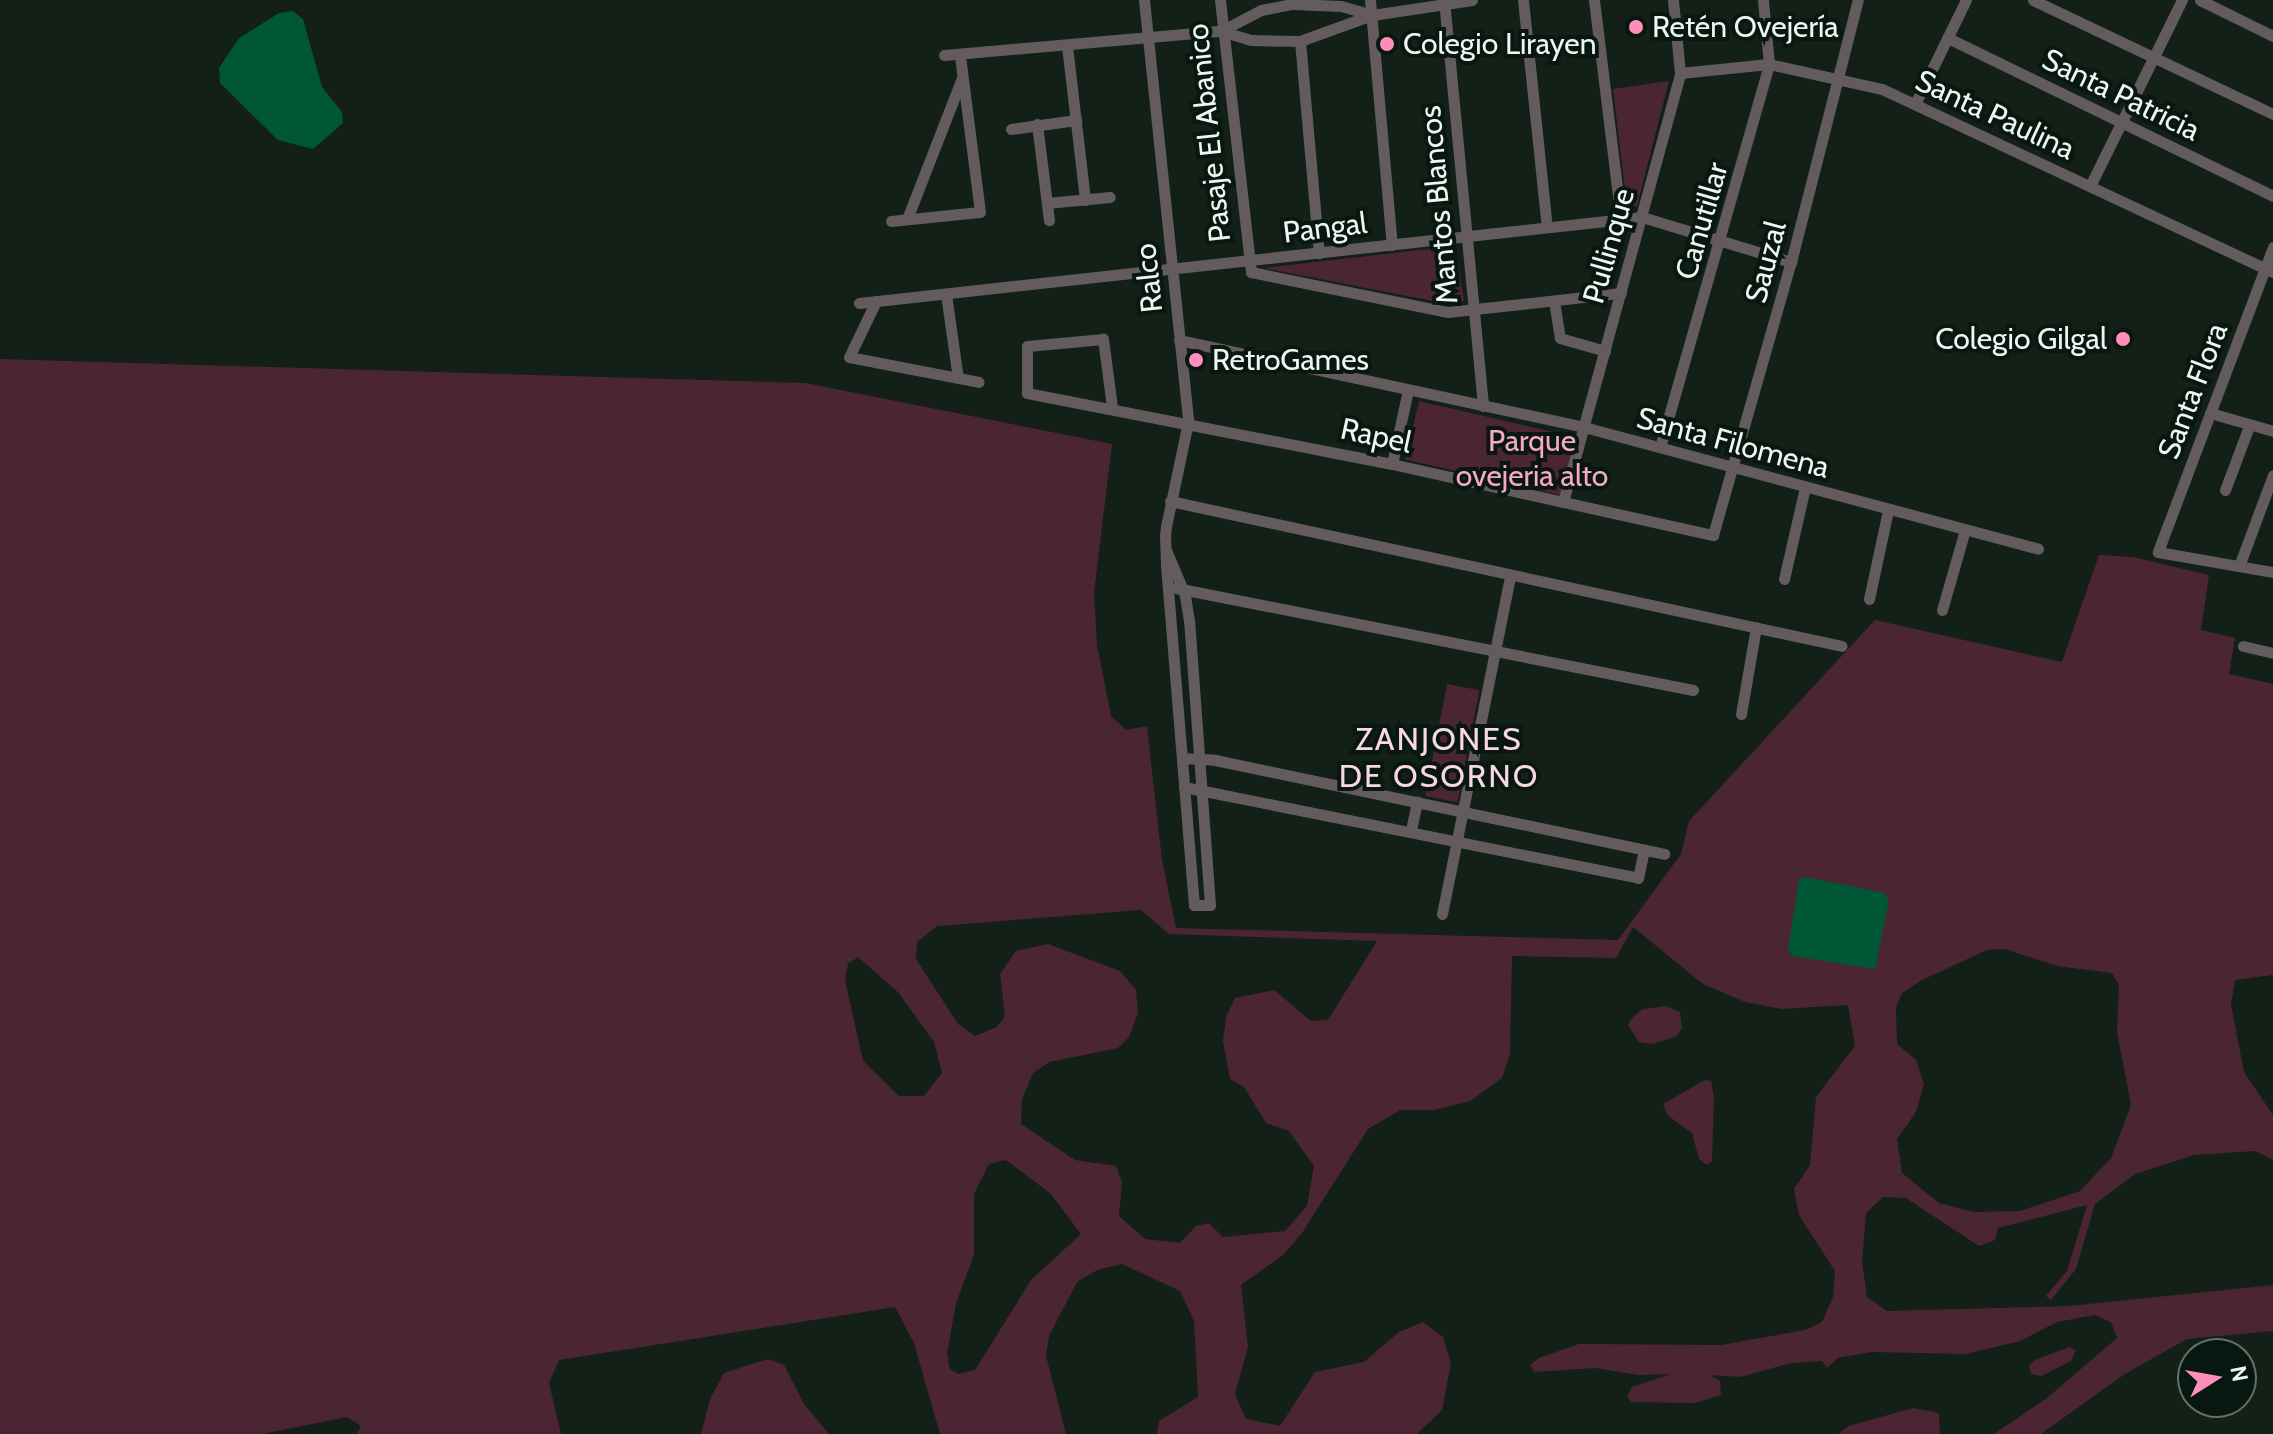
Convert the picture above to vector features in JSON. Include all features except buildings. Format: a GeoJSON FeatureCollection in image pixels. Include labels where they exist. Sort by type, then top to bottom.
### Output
{"type":"FeatureCollection","features":[{"type":"Feature","properties":{"kind":"street","name":"Ralco"},"geometry":{"type":"LineString","coordinates":[[1144,0],[1188,422],[1170,501],[1166,550],[1168,588],[1194,905],[1210,905],[1182,589],[1166,550]]}},
{"type":"Feature","properties":{"kind":"street","name":"Pasaje El Abanico"},"geometry":{"type":"LineString","coordinates":[[1220,0],[1246,262]]}},
{"type":"Feature","properties":{"kind":"street"},"geometry":{"type":"LineString","coordinates":[[1370,0],[1392,245]]}},
{"type":"Feature","properties":{"kind":"street"},"geometry":{"type":"LineString","coordinates":[[1221,31],[1251,40],[1300,41],[1372,15],[1472,0]]}},
{"type":"Feature","properties":{"kind":"street"},"geometry":{"type":"LineString","coordinates":[[1523,0],[1547,227]]}},
{"type":"Feature","properties":{"kind":"street"},"geometry":{"type":"LineString","coordinates":[[1594,0],[1621,219]]}},
{"type":"Feature","properties":{"kind":"street","name":"Pullinque"},"geometry":{"type":"LineString","coordinates":[[1563,502],[1680,73],[1673,0]]}},
{"type":"Feature","properties":{"kind":"street","name":"Sauzal"},"geometry":{"type":"LineString","coordinates":[[1713,535],[1791,262],[1858,0]]}},
{"type":"Feature","properties":{"kind":"street"},"geometry":{"type":"LineString","coordinates":[[1915,104],[1966,0]]}},
{"type":"Feature","properties":{"kind":"street"},"geometry":{"type":"LineString","coordinates":[[2033,0],[2273,114]]}},
{"type":"Feature","properties":{"kind":"street"},"geometry":{"type":"LineString","coordinates":[[2090,186],[2182,0]]}},
{"type":"Feature","properties":{"kind":"street"},"geometry":{"type":"LineString","coordinates":[[2200,0],[2273,36]]}},
{"type":"Feature","properties":{"kind":"street","name":"Canutillar"},"geometry":{"type":"LineString","coordinates":[[1660,447],[1722,240],[1769,64],[1765,1]]}},
{"type":"Feature","properties":{"kind":"street"},"geometry":{"type":"LineString","coordinates":[[944,55],[1148,40],[1221,31],[1261,10],[1293,2],[1341,6],[1372,15]]}},
{"type":"Feature","properties":{"kind":"street","name":"Mantos Blancos"},"geometry":{"type":"LineString","coordinates":[[1444,3],[1483,406]]}},
{"type":"Feature","properties":{"kind":"street","name":"Santa Patricia"},"geometry":{"type":"LineString","coordinates":[[1948,38],[2273,196]]}},
{"type":"Feature","properties":{"kind":"street"},"geometry":{"type":"LineString","coordinates":[[1300,41],[1319,253]]}},
{"type":"Feature","properties":{"kind":"street"},"geometry":{"type":"LineString","coordinates":[[1067,46],[1085,200]]}},
{"type":"Feature","properties":{"kind":"street"},"geometry":{"type":"LineString","coordinates":[[891,221],[980,212],[960,55]]}},
{"type":"Feature","properties":{"kind":"street","name":"Santa Paulina"},"geometry":{"type":"LineString","coordinates":[[1680,73],[1769,64],[1882,89],[2268,270]]}},
{"type":"Feature","properties":{"kind":"street"},"geometry":{"type":"LineString","coordinates":[[907,219],[962,77]]}},
{"type":"Feature","properties":{"kind":"street"},"geometry":{"type":"LineString","coordinates":[[1011,129],[1076,120]]}},
{"type":"Feature","properties":{"kind":"street"},"geometry":{"type":"LineString","coordinates":[[1037,124],[1049,220]]}},
{"type":"Feature","properties":{"kind":"street"},"geometry":{"type":"LineString","coordinates":[[1047,203],[1110,197]]}},
{"type":"Feature","properties":{"kind":"street","name":"Pangal"},"geometry":{"type":"LineString","coordinates":[[859,303],[1642,217],[1791,262]]}},
{"type":"Feature","properties":{"kind":"street","name":"Santa Flora"},"geometry":{"type":"LineString","coordinates":[[2239,566],[2158,552],[2268,270],[2273,247]]}},
{"type":"Feature","properties":{"kind":"street"},"geometry":{"type":"LineString","coordinates":[[1246,262],[1251,272],[1448,312],[1621,293]]}},
{"type":"Feature","properties":{"kind":"street"},"geometry":{"type":"LineString","coordinates":[[946,294],[958,378]]}},
{"type":"Feature","properties":{"kind":"street"},"geometry":{"type":"LineString","coordinates":[[876,301],[849,357],[979,382]]}},
{"type":"Feature","properties":{"kind":"street"},"geometry":{"type":"LineString","coordinates":[[1554,301],[1560,338],[1605,351]]}},
{"type":"Feature","properties":{"kind":"street","name":"Rapel"},"geometry":{"type":"LineString","coordinates":[[1112,407],[1103,339],[1027,346],[1027,393],[1112,407],[1392,464],[1713,535]]}},
{"type":"Feature","properties":{"kind":"street","name":"Santa Filomena"},"geometry":{"type":"LineString","coordinates":[[1179,340],[1584,427],[2038,549]]}},
{"type":"Feature","properties":{"kind":"street"},"geometry":{"type":"LineString","coordinates":[[1392,464],[1408,390]]}},
{"type":"Feature","properties":{"kind":"street"},"geometry":{"type":"LineString","coordinates":[[2210,413],[2273,431]]}},
{"type":"Feature","properties":{"kind":"street"},"geometry":{"type":"LineString","coordinates":[[2225,490],[2249,426]]}},
{"type":"Feature","properties":{"kind":"street"},"geometry":{"type":"LineString","coordinates":[[2273,475],[2239,566],[2273,572]]}},
{"type":"Feature","properties":{"kind":"street"},"geometry":{"type":"LineString","coordinates":[[1784,579],[1805,487]]}},
{"type":"Feature","properties":{"kind":"street"},"geometry":{"type":"LineString","coordinates":[[1170,501],[1842,646]]}},
{"type":"Feature","properties":{"kind":"street"},"geometry":{"type":"LineString","coordinates":[[1869,599],[1888,510]]}},
{"type":"Feature","properties":{"kind":"street"},"geometry":{"type":"LineString","coordinates":[[1942,610],[1965,530]]}},
{"type":"Feature","properties":{"kind":"street"},"geometry":{"type":"LineString","coordinates":[[1442,914],[1510,576]]}},
{"type":"Feature","properties":{"kind":"street"},"geometry":{"type":"LineString","coordinates":[[1168,588],[1495,649],[1693,690]]}},
{"type":"Feature","properties":{"kind":"street"},"geometry":{"type":"LineString","coordinates":[[1741,714],[1756,627]]}},
{"type":"Feature","properties":{"kind":"street"},"geometry":{"type":"LineString","coordinates":[[2243,646],[2273,653]]}},
{"type":"Feature","properties":{"kind":"street"},"geometry":{"type":"LineString","coordinates":[[1182,758],[1199,758],[1664,854]]}},
{"type":"Feature","properties":{"kind":"street"},"geometry":{"type":"LineString","coordinates":[[1184,787],[1201,787],[1638,878],[1644,850]]}},
{"type":"Feature","properties":{"kind":"street"},"geometry":{"type":"LineString","coordinates":[[1411,830],[1417,802]]}},
{"type":"Feature","properties":{"kind":"green space"},"geometry":{"type":"Polygon","coordinates":[[[1669,81],[1637,206],[1627,206],[1613,89],[1669,81]]]}},
{"type":"Feature","properties":{"kind":"green space"},"geometry":{"type":"Polygon","coordinates":[[[1455,246],[1464,301],[1443,303],[1264,268],[1455,246]]]}},
{"type":"Feature","properties":{"kind":"green space"},"geometry":{"type":"Polygon","coordinates":[[[0,359],[805,383],[1112,444],[1094,593],[1097,645],[1111,716],[1126,730],[1147,726],[1162,860],[1176,928],[1618,940],[1681,854],[1689,821],[1875,620],[2062,662],[2099,555],[2133,557],[2209,575],[2201,630],[2235,638],[2229,674],[2273,684],[2273,975],[2235,980],[2231,1005],[2244,1072],[2273,1115],[2273,1160],[2255,1151],[2194,1155],[2135,1174],[2095,1204],[2076,1269],[2051,1300],[2046,1296],[2067,1271],[2087,1205],[1998,1228],[1995,1240],[1979,1246],[1906,1198],[1883,1197],[1866,1213],[1862,1262],[1867,1297],[1887,1311],[2069,1306],[2273,1285],[2273,1331],[2177,1338],[2177,1345],[2125,1374],[2041,1434],[1994,1434],[2047,1398],[2117,1338],[2111,1322],[2095,1315],[2057,1322],[2020,1341],[1966,1354],[1871,1352],[1838,1358],[1827,1368],[1822,1361],[1791,1363],[1740,1377],[1710,1375],[1720,1381],[1721,1395],[1695,1403],[1632,1402],[1627,1397],[1632,1387],[1671,1374],[1638,1375],[1595,1368],[1534,1372],[1530,1365],[1539,1358],[1579,1344],[1721,1345],[1805,1330],[1822,1322],[1833,1297],[1835,1271],[1799,1215],[1794,1189],[1810,1165],[1816,1097],[1855,1046],[1848,1005],[1781,1009],[1745,1002],[1703,984],[1633,927],[1616,958],[1512,956],[1510,1054],[1502,1078],[1470,1101],[1434,1110],[1400,1110],[1368,1129],[1302,1233],[1284,1254],[1241,1285],[1248,1347],[1235,1394],[1246,1419],[1280,1426],[1315,1372],[1364,1362],[1399,1332],[1423,1322],[1443,1337],[1451,1363],[1442,1410],[1417,1434],[1157,1434],[1159,1421],[1198,1397],[1194,1321],[1180,1291],[1122,1264],[1097,1270],[1077,1282],[1049,1336],[1046,1356],[1066,1434],[940,1434],[914,1343],[895,1307],[559,1360],[549,1383],[561,1434],[357,1434],[361,1426],[347,1417],[262,1434],[0,1434],[0,359]],[[1141,910],[937,926],[917,942],[916,959],[958,1024],[975,1036],[997,1027],[1005,1016],[1000,974],[1016,951],[1048,944],[1120,971],[1136,990],[1138,1013],[1129,1037],[1118,1048],[1049,1062],[1033,1073],[1022,1099],[1021,1124],[1075,1160],[1116,1166],[1122,1182],[1119,1216],[1145,1239],[1180,1243],[1196,1226],[1209,1223],[1223,1237],[1285,1231],[1307,1206],[1314,1166],[1289,1131],[1266,1123],[1244,1087],[1230,1079],[1223,1041],[1226,1017],[1235,998],[1274,990],[1311,1021],[1328,1020],[1377,941],[1169,934],[1141,910]],[[2005,949],[1987,950],[1922,980],[1902,993],[1896,1008],[1897,1044],[1916,1060],[1924,1084],[1916,1112],[1897,1139],[1902,1173],[1939,1203],[1973,1212],[2020,1211],[2080,1191],[2111,1158],[2131,1105],[2117,1032],[2119,985],[2112,973],[2057,966],[2005,949]],[[858,957],[848,964],[845,980],[863,1061],[899,1096],[924,1096],[942,1073],[934,1042],[898,992],[858,957]],[[1006,1160],[989,1164],[974,1194],[974,1255],[956,1303],[947,1354],[950,1369],[958,1374],[975,1370],[1031,1280],[1081,1234],[1051,1194],[1006,1160]]]}},
{"type":"Feature","properties":{"kind":"green space","name":"Parque ovejeria alto"},"geometry":{"type":"Polygon","coordinates":[[[1419,401],[1575,437],[1561,495],[1406,459],[1419,401]]]}},
{"type":"Feature","properties":{"kind":"green space"},"geometry":{"type":"Polygon","coordinates":[[[1447,684],[1479,690],[1458,802],[1425,796],[1447,684]]]}},
{"type":"Feature","properties":{"kind":"green space"},"geometry":{"type":"Polygon","coordinates":[[[1666,1006],[1680,1012],[1682,1028],[1677,1036],[1653,1044],[1639,1042],[1628,1025],[1632,1018],[1643,1009],[1666,1006]]]}},
{"type":"Feature","properties":{"kind":"green space"},"geometry":{"type":"Polygon","coordinates":[[[1705,1080],[1711,1081],[1714,1097],[1712,1161],[1707,1165],[1699,1159],[1692,1133],[1667,1115],[1663,1104],[1705,1080]]]}},
{"type":"Feature","properties":{"kind":"green space"},"geometry":{"type":"Polygon","coordinates":[[[2069,1347],[2076,1350],[2071,1361],[2041,1376],[2031,1374],[2029,1366],[2035,1360],[2069,1347]]]}},
{"type":"Feature","properties":{"kind":"green space"},"geometry":{"type":"Polygon","coordinates":[[[768,1359],[784,1365],[804,1404],[829,1434],[701,1434],[710,1399],[724,1373],[768,1359]]]}},
{"type":"Feature","properties":{"kind":"green space"},"geometry":{"type":"Polygon","coordinates":[[[1913,1408],[1939,1413],[1940,1434],[1838,1434],[1849,1426],[1913,1408]]]}},
{"type":"Feature","properties":{"kind":"shaded area"},"geometry":{"type":"Polygon","coordinates":[[[293,11],[303,19],[322,87],[342,112],[343,123],[313,149],[278,140],[220,83],[219,68],[239,38],[279,13],[293,11]]]}},
{"type":"Feature","properties":{"kind":"shaded area"},"geometry":{"type":"Polygon","coordinates":[[[1805,877],[1884,893],[1889,900],[1875,969],[1792,956],[1788,950],[1799,880],[1805,877]]]}},
{"type":"Feature","properties":{"kind":"place","name":"Retén Ovejería"},"geometry":{"type":"Point","coordinates":[1636,27]}},
{"type":"Feature","properties":{"kind":"place","name":"Colegio Lirayen"},"geometry":{"type":"Point","coordinates":[1387,44]}},
{"type":"Feature","properties":{"kind":"place","name":"Colegio Gilgal"},"geometry":{"type":"Point","coordinates":[2123,339]}},
{"type":"Feature","properties":{"kind":"place","name":"RetroGames"},"geometry":{"type":"Point","coordinates":[1196,360]}},
{"type":"Feature","properties":{"kind":"district","name":"ZANJONES DE OSORNO"},"geometry":{"type":"Point","coordinates":[1439,758]}}]}
